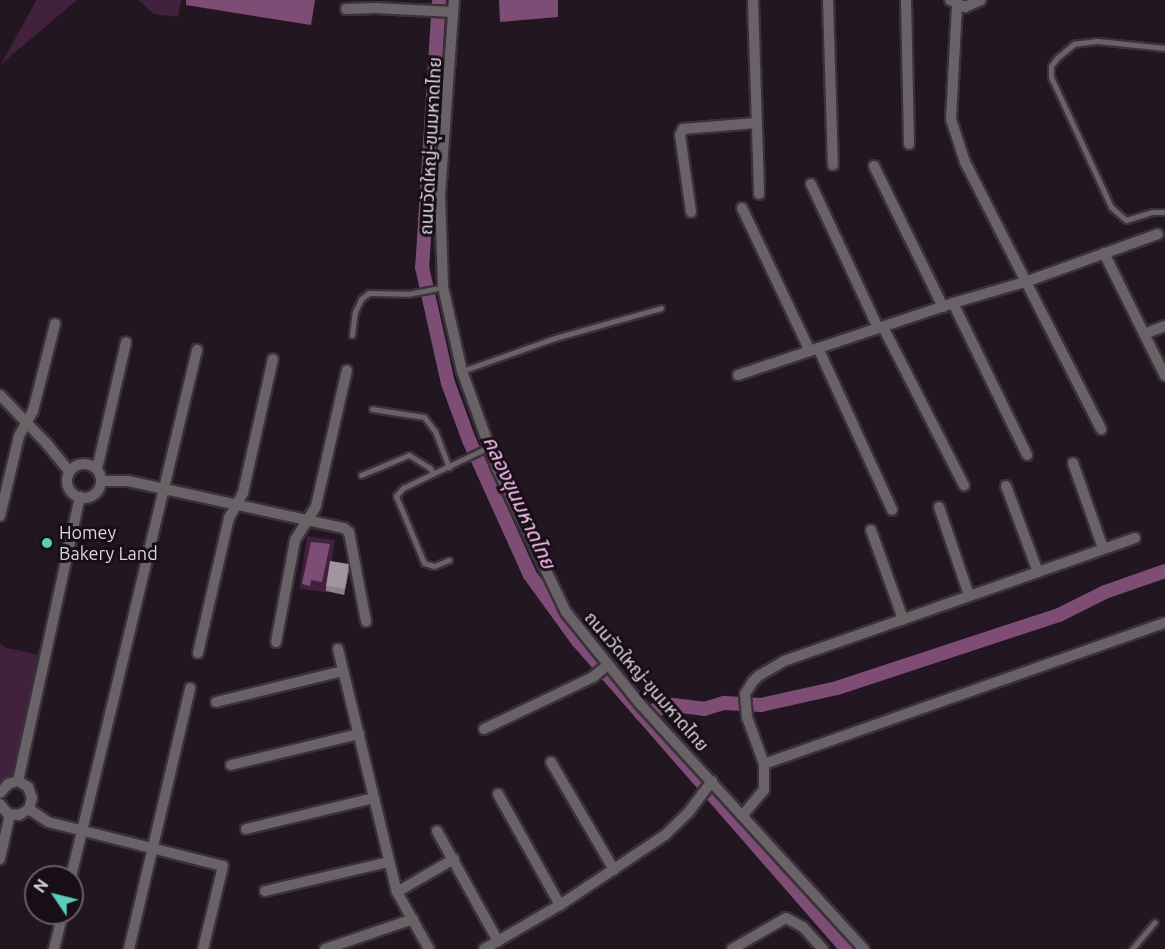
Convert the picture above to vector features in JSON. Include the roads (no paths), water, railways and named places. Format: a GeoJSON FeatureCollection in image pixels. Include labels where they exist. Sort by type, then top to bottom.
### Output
{"type":"FeatureCollection","features":[{"type":"Feature","properties":{"kind":"street"},"geometry":{"type":"LineString","coordinates":[[753,0],[759,195]]}},
{"type":"Feature","properties":{"kind":"street"},"geometry":{"type":"LineString","coordinates":[[828,0],[833,165]]}},
{"type":"Feature","properties":{"kind":"street"},"geometry":{"type":"LineString","coordinates":[[906,0],[909,144]]}},
{"type":"Feature","properties":{"kind":"street"},"geometry":{"type":"LineString","coordinates":[[981,0],[972,6],[954,2],[951,119],[965,162],[1101,429]]}},
{"type":"Feature","properties":{"kind":"street"},"geometry":{"type":"LineString","coordinates":[[346,9],[450,8]]}},
{"type":"Feature","properties":{"kind":"street","name":"ถนนวัดใหญ่-ขุนมหาดไทย"},"geometry":{"type":"LineString","coordinates":[[450,8],[440,195],[439,288],[485,449],[566,612],[606,667],[709,784],[742,816],[864,949]]}},
{"type":"Feature","properties":{"kind":"street"},"geometry":{"type":"LineString","coordinates":[[691,212],[680,135],[683,129],[756,123]]}},
{"type":"Feature","properties":{"kind":"street"},"geometry":{"type":"LineString","coordinates":[[874,166],[1027,455]]}},
{"type":"Feature","properties":{"kind":"street"},"geometry":{"type":"LineString","coordinates":[[811,184],[880,328],[964,485]]}},
{"type":"Feature","properties":{"kind":"street"},"geometry":{"type":"LineString","coordinates":[[742,208],[892,510]]}},
{"type":"Feature","properties":{"kind":"street"},"geometry":{"type":"LineString","coordinates":[[738,375],[948,305],[1025,282],[1158,234]]}},
{"type":"Feature","properties":{"kind":"street"},"geometry":{"type":"LineString","coordinates":[[1104,252],[1165,376]]}},
{"type":"Feature","properties":{"kind":"street"},"geometry":{"type":"LineString","coordinates":[[0,516],[19,436],[33,411],[55,324]]}},
{"type":"Feature","properties":{"kind":"street"},"geometry":{"type":"LineString","coordinates":[[1144,333],[1165,326]]}},
{"type":"Feature","properties":{"kind":"street"},"geometry":{"type":"LineString","coordinates":[[102,482],[97,469],[126,342]]}},
{"type":"Feature","properties":{"kind":"street"},"geometry":{"type":"LineString","coordinates":[[74,865],[196,350]]}},
{"type":"Feature","properties":{"kind":"street"},"geometry":{"type":"LineString","coordinates":[[198,653],[229,518],[243,493],[273,359]]}},
{"type":"Feature","properties":{"kind":"street"},"geometry":{"type":"LineString","coordinates":[[276,642],[295,540],[316,506],[347,370]]}},
{"type":"Feature","properties":{"kind":"street"},"geometry":{"type":"LineString","coordinates":[[0,395],[70,472],[69,489],[80,498],[94,496],[102,482]]}},
{"type":"Feature","properties":{"kind":"street"},"geometry":{"type":"LineString","coordinates":[[1073,463],[1103,548]]}},
{"type":"Feature","properties":{"kind":"street"},"geometry":{"type":"LineString","coordinates":[[70,472],[84,464],[97,469]]}},
{"type":"Feature","properties":{"kind":"street"},"geometry":{"type":"LineString","coordinates":[[102,482],[128,481],[344,528],[349,532],[366,621]]}},
{"type":"Feature","properties":{"kind":"street"},"geometry":{"type":"LineString","coordinates":[[1006,486],[1038,572]]}},
{"type":"Feature","properties":{"kind":"street"},"geometry":{"type":"LineString","coordinates":[[18,781],[80,498]]}},
{"type":"Feature","properties":{"kind":"street"},"geometry":{"type":"LineString","coordinates":[[939,507],[969,595]]}},
{"type":"Feature","properties":{"kind":"street"},"geometry":{"type":"LineString","coordinates":[[871,530],[903,619]]}},
{"type":"Feature","properties":{"kind":"street"},"geometry":{"type":"LineString","coordinates":[[742,816],[764,790],[764,764],[747,717],[745,694],[753,681],[784,661],[1135,538]]}},
{"type":"Feature","properties":{"kind":"street"},"geometry":{"type":"LineString","coordinates":[[764,764],[1165,623]]}},
{"type":"Feature","properties":{"kind":"street"},"geometry":{"type":"LineString","coordinates":[[338,649],[397,892],[429,949]]}},
{"type":"Feature","properties":{"kind":"street"},"geometry":{"type":"LineString","coordinates":[[484,729],[593,677],[606,667]]}},
{"type":"Feature","properties":{"kind":"street"},"geometry":{"type":"LineString","coordinates":[[216,702],[343,671]]}},
{"type":"Feature","properties":{"kind":"street"},"geometry":{"type":"LineString","coordinates":[[129,949],[190,688]]}},
{"type":"Feature","properties":{"kind":"street"},"geometry":{"type":"LineString","coordinates":[[231,765],[358,734]]}},
{"type":"Feature","properties":{"kind":"street"},"geometry":{"type":"LineString","coordinates":[[551,762],[614,870]]}},
{"type":"Feature","properties":{"kind":"street"},"geometry":{"type":"LineString","coordinates":[[0,793],[8,784],[18,781]]}},
{"type":"Feature","properties":{"kind":"street"},"geometry":{"type":"LineString","coordinates":[[0,804],[10,814],[19,815],[29,808],[32,804],[31,792],[18,781]]}},
{"type":"Feature","properties":{"kind":"street"},"geometry":{"type":"LineString","coordinates":[[484,949],[614,870],[665,835],[688,813],[709,784]]}},
{"type":"Feature","properties":{"kind":"street"},"geometry":{"type":"LineString","coordinates":[[498,794],[560,904]]}},
{"type":"Feature","properties":{"kind":"street"},"geometry":{"type":"LineString","coordinates":[[246,829],[374,798]]}},
{"type":"Feature","properties":{"kind":"street"},"geometry":{"type":"LineString","coordinates":[[29,808],[48,822],[223,866],[203,949]]}},
{"type":"Feature","properties":{"kind":"street"},"geometry":{"type":"LineString","coordinates":[[0,859],[10,814]]}},
{"type":"Feature","properties":{"kind":"street"},"geometry":{"type":"LineString","coordinates":[[437,831],[498,941]]}},
{"type":"Feature","properties":{"kind":"street"},"geometry":{"type":"LineString","coordinates":[[397,892],[454,859]]}},
{"type":"Feature","properties":{"kind":"street"},"geometry":{"type":"LineString","coordinates":[[265,891],[389,862]]}},
{"type":"Feature","properties":{"kind":"street"},"geometry":{"type":"LineString","coordinates":[[732,949],[786,918],[803,927],[824,949]]}},
{"type":"Feature","properties":{"kind":"street"},"geometry":{"type":"LineString","coordinates":[[325,949],[413,919]]}},
{"type":"Feature","properties":{"kind":"street"},"geometry":{"type":"LineString","coordinates":[[54,949],[60,925]]}},
{"type":"Feature","properties":{"kind":"lane"},"geometry":{"type":"LineString","coordinates":[[1165,48],[1097,40],[1074,44],[1057,58],[1052,66],[1051,77],[1114,212],[1126,220],[1154,212],[1165,212]]}},
{"type":"Feature","properties":{"kind":"lane"},"geometry":{"type":"LineString","coordinates":[[352,334],[355,312],[362,298],[369,293],[408,294],[439,288]]}},
{"type":"Feature","properties":{"kind":"lane"},"geometry":{"type":"LineString","coordinates":[[462,371],[555,338],[661,308]]}},
{"type":"Feature","properties":{"kind":"lane"},"geometry":{"type":"LineString","coordinates":[[372,409],[424,417],[435,431],[449,467]]}},
{"type":"Feature","properties":{"kind":"lane"},"geometry":{"type":"LineString","coordinates":[[449,560],[434,566],[424,563],[397,502],[399,491],[485,449]]}},
{"type":"Feature","properties":{"kind":"lane"},"geometry":{"type":"LineString","coordinates":[[361,475],[409,456],[424,464],[433,473]]}},
{"type":"Feature","properties":{"kind":"lane"},"geometry":{"type":"LineString","coordinates":[[1132,949],[1155,921]]}},
{"type":"Feature","properties":{"kind":"waterway","name":"คลองขุนมหาดไทย"},"geometry":{"type":"LineString","coordinates":[[439,0],[422,267],[448,383],[469,440],[530,575],[578,641],[847,949]]}},
{"type":"Feature","properties":{"kind":"waterway"},"geometry":{"type":"LineString","coordinates":[[641,714],[673,705],[704,709],[724,703],[761,705],[837,688],[1059,615],[1105,592],[1165,571]]}},
{"type":"Feature","properties":{"kind":"place","name":"Homey Bakery Land"},"geometry":{"type":"Point","coordinates":[47,543]}}]}
